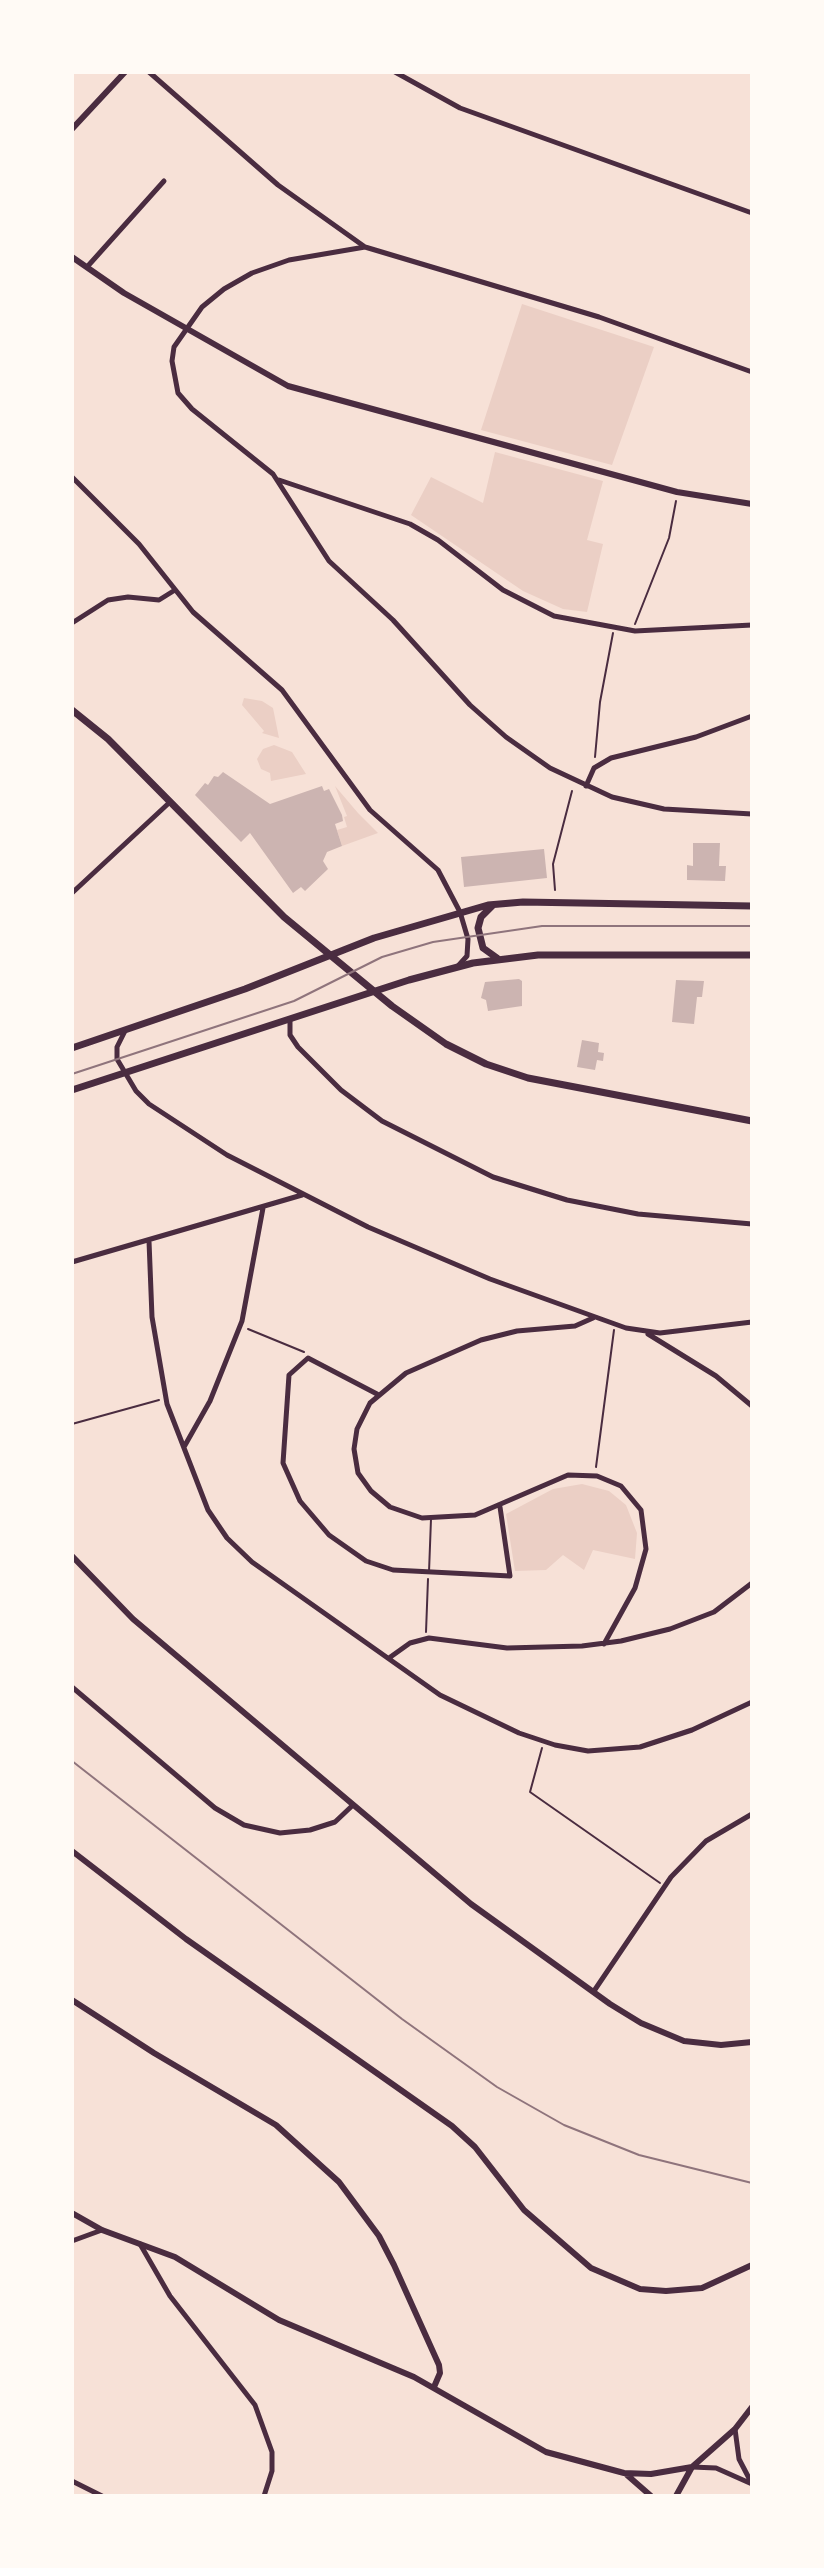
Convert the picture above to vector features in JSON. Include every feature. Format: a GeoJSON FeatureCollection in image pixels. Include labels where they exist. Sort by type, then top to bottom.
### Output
{"type":"FeatureCollection","features":[{"type":"Feature","properties":{"kind":"main road"},"geometry":{"type":"LineString","coordinates":[[72,710],[101,732],[255,890],[329,956],[446,1044],[501,1070],[546,1083],[752,1121]]}},
{"type":"Feature","properties":{"kind":"main road"},"geometry":{"type":"LineString","coordinates":[[495,904],[481,917],[478,928],[483,948],[498,959]]}},
{"type":"Feature","properties":{"kind":"main road"},"geometry":{"type":"LineString","coordinates":[[72,1048],[389,933],[495,904],[752,906]]}},
{"type":"Feature","properties":{"kind":"main road"},"geometry":{"type":"LineString","coordinates":[[72,1090],[456,967],[498,959],[558,954],[752,955]]}},
{"type":"Feature","properties":{"kind":"street"},"geometry":{"type":"LineString","coordinates":[[72,129],[125,72]]}},
{"type":"Feature","properties":{"kind":"street"},"geometry":{"type":"LineString","coordinates":[[149,72],[278,185],[365,247],[599,317],[752,372]]}},
{"type":"Feature","properties":{"kind":"street"},"geometry":{"type":"LineString","coordinates":[[395,72],[424,91],[473,113],[752,213]]}},
{"type":"Feature","properties":{"kind":"street"},"geometry":{"type":"LineString","coordinates":[[86,268],[164,181]]}},
{"type":"Feature","properties":{"kind":"street"},"geometry":{"type":"LineString","coordinates":[[365,247],[289,260],[252,273],[202,307],[174,347],[172,361],[178,393],[192,409],[278,480],[321,552],[393,620],[470,705],[530,754],[586,786],[651,807],[752,814]]}},
{"type":"Feature","properties":{"kind":"street"},"geometry":{"type":"LineString","coordinates":[[72,257],[261,373],[306,392],[449,428],[677,492],[752,504]]}},
{"type":"Feature","properties":{"kind":"street"},"geometry":{"type":"LineString","coordinates":[[72,477],[139,544],[193,612],[282,690],[365,804],[438,870],[460,912],[469,945],[467,956],[456,967]]}},
{"type":"Feature","properties":{"kind":"street"},"geometry":{"type":"LineString","coordinates":[[278,480],[410,524],[531,607],[554,616],[614,628],[679,631],[752,625]]}},
{"type":"Feature","properties":{"kind":"street"},"geometry":{"type":"LineString","coordinates":[[72,623],[108,600],[134,597],[159,600],[175,590]]}},
{"type":"Feature","properties":{"kind":"street"},"geometry":{"type":"LineString","coordinates":[[586,786],[594,768],[611,758],[696,737],[752,716]]}},
{"type":"Feature","properties":{"kind":"street"},"geometry":{"type":"LineString","coordinates":[[72,893],[170,802]]}},
{"type":"Feature","properties":{"kind":"street"},"geometry":{"type":"LineString","coordinates":[[290,1020],[293,1041],[341,1090],[382,1121],[493,1177],[567,1200],[638,1214],[752,1224]]}},
{"type":"Feature","properties":{"kind":"street"},"geometry":{"type":"LineString","coordinates":[[125,1030],[116,1051],[124,1071],[142,1098],[160,1113],[227,1155],[303,1195],[431,1255],[593,1318],[644,1332],[716,1376],[752,1406]]}},
{"type":"Feature","properties":{"kind":"street"},"geometry":{"type":"LineString","coordinates":[[72,1262],[303,1195]]}},
{"type":"Feature","properties":{"kind":"street"},"geometry":{"type":"LineString","coordinates":[[183,1448],[210,1401],[241,1327],[263,1208]]}},
{"type":"Feature","properties":{"kind":"street"},"geometry":{"type":"LineString","coordinates":[[149,1241],[152,1317],[165,1398],[208,1510],[237,1549],[433,1691],[519,1733],[578,1750],[620,1750],[650,1744],[701,1727],[752,1702]]}},
{"type":"Feature","properties":{"kind":"street"},"geometry":{"type":"LineString","coordinates":[[593,1318],[575,1326],[517,1331],[460,1347],[406,1373],[377,1394],[356,1433],[358,1473],[368,1487],[387,1505],[431,1519],[468,1517],[500,1507],[547,1481],[572,1474],[613,1481],[634,1499],[645,1523],[645,1555],[635,1588],[604,1644]]}},
{"type":"Feature","properties":{"kind":"street"},"geometry":{"type":"LineString","coordinates":[[644,1332],[752,1322]]}},
{"type":"Feature","properties":{"kind":"street"},"geometry":{"type":"LineString","coordinates":[[377,1394],[308,1358],[289,1375],[283,1419],[282,1461],[296,1493],[329,1535],[354,1554],[393,1570],[510,1576],[500,1507]]}},
{"type":"Feature","properties":{"kind":"street"},"geometry":{"type":"LineString","coordinates":[[72,1556],[133,1619],[471,1904],[641,2023],[684,2041],[721,2045],[752,2042]]}},
{"type":"Feature","properties":{"kind":"street"},"geometry":{"type":"LineString","coordinates":[[389,1658],[410,1643],[429,1638],[507,1648],[604,1644],[660,1632],[707,1615],[730,1602],[752,1583]]}},
{"type":"Feature","properties":{"kind":"street"},"geometry":{"type":"LineString","coordinates":[[72,1687],[215,1808],[244,1825],[274,1832],[305,1831],[335,1822],[353,1805]]}},
{"type":"Feature","properties":{"kind":"street"},"geometry":{"type":"LineString","coordinates":[[594,1991],[664,1886],[706,1841],[752,1814]]}},
{"type":"Feature","properties":{"kind":"street"},"geometry":{"type":"LineString","coordinates":[[72,1851],[186,1939],[452,2126],[475,2147],[524,2210],[591,2268],[640,2289],[666,2291],[702,2288],[752,2265]]}},
{"type":"Feature","properties":{"kind":"street"},"geometry":{"type":"LineString","coordinates":[[72,2000],[276,2125],[339,2182],[366,2217],[394,2265],[439,2365],[440,2373],[434,2387]]}},
{"type":"Feature","properties":{"kind":"street"},"geometry":{"type":"LineString","coordinates":[[72,2213],[102,2230],[175,2257],[279,2320],[434,2387],[536,2448],[581,2464],[624,2473],[651,2474],[692,2467],[716,2468],[752,2483]]}},
{"type":"Feature","properties":{"kind":"street"},"geometry":{"type":"LineString","coordinates":[[72,2241],[102,2230]]}},
{"type":"Feature","properties":{"kind":"street"},"geometry":{"type":"LineString","coordinates":[[140,2244],[170,2296],[255,2405],[272,2452],[272,2471],[264,2496]]}},
{"type":"Feature","properties":{"kind":"street"},"geometry":{"type":"LineString","coordinates":[[676,2496],[692,2467],[735,2429],[752,2407]]}},
{"type":"Feature","properties":{"kind":"street"},"geometry":{"type":"LineString","coordinates":[[735,2429],[739,2459],[752,2483]]}},
{"type":"Feature","properties":{"kind":"street"},"geometry":{"type":"LineString","coordinates":[[624,2473],[651,2496]]}},
{"type":"Feature","properties":{"kind":"street"},"geometry":{"type":"LineString","coordinates":[[72,2481],[102,2496]]}},
{"type":"Feature","properties":{"kind":"street"},"geometry":{"type":"LineString","coordinates":[[84,2496],[91,2492]]}},
{"type":"Feature","properties":{"kind":"lane"},"geometry":{"type":"LineString","coordinates":[[428,1573],[431,1519]]}},
{"type":"Feature","properties":{"kind":"path"},"geometry":{"type":"LineString","coordinates":[[635,622],[669,538],[677,492]]}},
{"type":"Feature","properties":{"kind":"path"},"geometry":{"type":"LineString","coordinates":[[595,757],[600,702],[614,628]]}},
{"type":"Feature","properties":{"kind":"path"},"geometry":{"type":"LineString","coordinates":[[555,890],[553,864],[572,791]]}},
{"type":"Feature","properties":{"kind":"path"},"geometry":{"type":"LineString","coordinates":[[596,1462],[615,1325]]}},
{"type":"Feature","properties":{"kind":"path"},"geometry":{"type":"LineString","coordinates":[[249,1329],[287,1343]]}},
{"type":"Feature","properties":{"kind":"path"},"geometry":{"type":"LineString","coordinates":[[72,1424],[165,1398]]}},
{"type":"Feature","properties":{"kind":"path"},"geometry":{"type":"LineString","coordinates":[[426,1628],[428,1573]]}},
{"type":"Feature","properties":{"kind":"path"},"geometry":{"type":"LineString","coordinates":[[541,1752],[530,1792],[664,1886]]}},
{"type":"Feature","properties":{"kind":"shaded area"},"geometry":{"type":"Polygon","coordinates":[[[522,304],[654,347],[612,465],[481,430],[522,304]]]}},
{"type":"Feature","properties":{"kind":"shaded area"},"geometry":{"type":"Polygon","coordinates":[[[495,452],[603,481],[587,540],[603,544],[587,612],[563,609],[523,591],[411,515],[431,477],[483,503],[495,452]]]}},
{"type":"Feature","properties":{"kind":"shaded area"},"geometry":{"type":"Polygon","coordinates":[[[244,698],[262,701],[273,708],[279,738],[262,733],[264,731],[242,705],[244,698]]]}},
{"type":"Feature","properties":{"kind":"shaded area"},"geometry":{"type":"Polygon","coordinates":[[[274,745],[292,752],[306,774],[271,781],[270,773],[261,769],[257,759],[263,749],[274,745]]]}},
{"type":"Feature","properties":{"kind":"shaded area"},"geometry":{"type":"Polygon","coordinates":[[[335,786],[378,833],[342,846],[337,830],[347,827],[344,817],[347,816],[335,786]]]}},
{"type":"Feature","properties":{"kind":"shaded area"},"geometry":{"type":"Polygon","coordinates":[[[582,1484],[609,1491],[626,1505],[637,1533],[635,1559],[593,1550],[584,1570],[563,1555],[546,1570],[515,1571],[506,1514],[553,1489],[582,1484]]]}},
{"type":"Feature","properties":{"kind":"building"},"geometry":{"type":"Polygon","coordinates":[[[223,772],[270,804],[322,786],[324,791],[329,789],[342,815],[343,821],[335,824],[342,846],[327,852],[323,861],[328,869],[305,891],[301,887],[293,893],[250,833],[241,842],[195,795],[205,783],[208,785],[214,776],[218,777],[223,772]]]}},
{"type":"Feature","properties":{"kind":"building"},"geometry":{"type":"Polygon","coordinates":[[[693,843],[720,843],[719,866],[726,866],[725,881],[687,880],[687,865],[693,866],[693,843]]]}},
{"type":"Feature","properties":{"kind":"building"},"geometry":{"type":"Polygon","coordinates":[[[544,849],[547,878],[464,887],[461,857],[544,849]]]}},
{"type":"Feature","properties":{"kind":"building"},"geometry":{"type":"Polygon","coordinates":[[[676,980],[704,981],[702,997],[697,997],[694,1024],[672,1022],[676,980]]]}},
{"type":"Feature","properties":{"kind":"building"},"geometry":{"type":"Polygon","coordinates":[[[522,981],[522,1006],[488,1011],[486,1000],[481,998],[485,982],[522,981]]]}},
{"type":"Feature","properties":{"kind":"building"},"geometry":{"type":"Polygon","coordinates":[[[582,1040],[599,1043],[598,1052],[604,1053],[603,1061],[597,1060],[595,1070],[577,1067],[582,1040]]]}},
{"type":"Feature","properties":{"kind":"tram line"},"geometry":{"type":"LineString","coordinates":[[72,1074],[294,1001],[382,957],[433,942],[542,926],[752,926]]}},
{"type":"Feature","properties":{"kind":"tram line"},"geometry":{"type":"LineString","coordinates":[[72,1761],[402,2019],[497,2087],[564,2125],[639,2155],[752,2183]]}}]}
